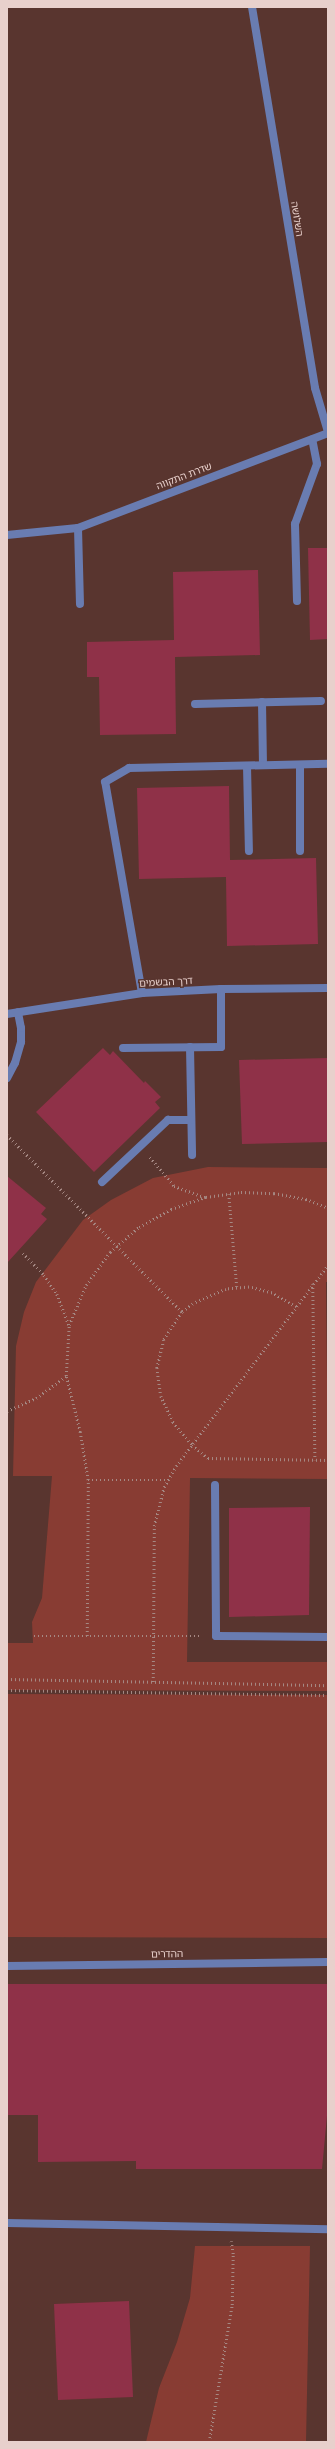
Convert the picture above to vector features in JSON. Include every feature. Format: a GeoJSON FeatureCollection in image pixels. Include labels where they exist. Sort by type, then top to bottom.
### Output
{"type":"FeatureCollection","features":[{"type":"Feature","properties":{"kind":"street","name":"השלושה"},"geometry":{"type":"LineString","coordinates":[[252,7],[315,388],[328,432]]}},
{"type":"Feature","properties":{"kind":"street","name":"שדרת התקווה"},"geometry":{"type":"LineString","coordinates":[[7,535],[45,533],[78,528],[328,432]]}},
{"type":"Feature","properties":{"kind":"street"},"geometry":{"type":"LineString","coordinates":[[297,601],[295,524],[317,464],[312,439]]}},
{"type":"Feature","properties":{"kind":"street"},"geometry":{"type":"LineString","coordinates":[[78,528],[80,604]]}},
{"type":"Feature","properties":{"kind":"street"},"geometry":{"type":"LineString","coordinates":[[262,702],[263,765]]}},
{"type":"Feature","properties":{"kind":"street"},"geometry":{"type":"LineString","coordinates":[[195,704],[321,702]]}},
{"type":"Feature","properties":{"kind":"street"},"geometry":{"type":"LineString","coordinates":[[142,993],[105,782],[129,768],[328,764]]}},
{"type":"Feature","properties":{"kind":"street"},"geometry":{"type":"LineString","coordinates":[[300,765],[300,850]]}},
{"type":"Feature","properties":{"kind":"street"},"geometry":{"type":"LineString","coordinates":[[247,766],[249,851]]}},
{"type":"Feature","properties":{"kind":"street","name":"דרך הבשמים"},"geometry":{"type":"LineString","coordinates":[[7,1014],[142,993],[221,989],[328,988]]}},
{"type":"Feature","properties":{"kind":"street"},"geometry":{"type":"LineString","coordinates":[[123,1048],[221,1046],[221,989]]}},
{"type":"Feature","properties":{"kind":"street"},"geometry":{"type":"LineString","coordinates":[[7,1078],[15,1063],[21,1042],[21,1028],[18,1012]]}},
{"type":"Feature","properties":{"kind":"street"},"geometry":{"type":"LineString","coordinates":[[190,1047],[192,1155]]}},
{"type":"Feature","properties":{"kind":"street"},"geometry":{"type":"LineString","coordinates":[[102,1182],[168,1120],[192,1120]]}},
{"type":"Feature","properties":{"kind":"street"},"geometry":{"type":"LineString","coordinates":[[215,1485],[216,1636],[328,1636]]}},
{"type":"Feature","properties":{"kind":"street","name":"ההדרים"},"geometry":{"type":"LineString","coordinates":[[7,1966],[328,1962]]}},
{"type":"Feature","properties":{"kind":"street"},"geometry":{"type":"LineString","coordinates":[[7,2223],[328,2229]]}},
{"type":"Feature","properties":{"kind":"path"},"geometry":{"type":"LineString","coordinates":[[7,1134],[182,1312]]}},
{"type":"Feature","properties":{"kind":"path"},"geometry":{"type":"LineString","coordinates":[[140,1146],[174,1186],[206,1197]]}},
{"type":"Feature","properties":{"kind":"path"},"geometry":{"type":"LineString","coordinates":[[87,1636],[88,1480],[78,1421],[66,1376],[69,1325],[86,1285],[110,1252],[139,1227],[165,1212],[206,1197],[230,1194],[274,1193],[306,1199],[328,1208]]}},
{"type":"Feature","properties":{"kind":"path"},"geometry":{"type":"LineString","coordinates":[[230,1194],[237,1287]]}},
{"type":"Feature","properties":{"kind":"path"},"geometry":{"type":"LineString","coordinates":[[23,1253],[44,1275],[57,1294],[69,1325]]}},
{"type":"Feature","properties":{"kind":"path"},"geometry":{"type":"LineString","coordinates":[[153,1682],[154,1526],[158,1502],[167,1480],[328,1265]]}},
{"type":"Feature","properties":{"kind":"path"},"geometry":{"type":"LineString","coordinates":[[313,1284],[315,1460]]}},
{"type":"Feature","properties":{"kind":"path"},"geometry":{"type":"LineString","coordinates":[[296,1307],[272,1293],[237,1287],[204,1297],[182,1312],[164,1340],[158,1361],[158,1382],[166,1410],[192,1445],[208,1458],[328,1460]]}},
{"type":"Feature","properties":{"kind":"path"},"geometry":{"type":"LineString","coordinates":[[7,1411],[36,1398],[66,1376]]}},
{"type":"Feature","properties":{"kind":"path"},"geometry":{"type":"LineString","coordinates":[[88,1480],[167,1480]]}},
{"type":"Feature","properties":{"kind":"path"},"geometry":{"type":"LineString","coordinates":[[34,1636],[216,1636]]}},
{"type":"Feature","properties":{"kind":"path"},"geometry":{"type":"LineString","coordinates":[[7,1679],[328,1685]]}},
{"type":"Feature","properties":{"kind":"path"},"geometry":{"type":"LineString","coordinates":[[7,1690],[328,1695]]}},
{"type":"Feature","properties":{"kind":"path"},"geometry":{"type":"LineString","coordinates":[[209,2442],[232,2306],[233,2254],[229,2227]]}},
{"type":"Feature","properties":{"kind":"shaded area"},"geometry":{"type":"Polygon","coordinates":[[[208,1167],[328,1168],[328,1282],[326,1282],[328,1479],[190,1478],[187,1662],[328,1662],[328,1691],[7,1690],[7,1643],[33,1643],[32,1622],[42,1598],[52,1476],[13,1476],[16,1346],[24,1312],[36,1282],[83,1220],[111,1200],[153,1178],[208,1167]]]}},
{"type":"Feature","properties":{"kind":"shaded area"},"geometry":{"type":"Polygon","coordinates":[[[7,1694],[328,1695],[328,1938],[7,1937],[7,1694]]]}},
{"type":"Feature","properties":{"kind":"shaded area"},"geometry":{"type":"Polygon","coordinates":[[[195,2246],[310,2246],[306,2442],[146,2442],[159,2388],[177,2342],[190,2298],[195,2246]]]}},
{"type":"Feature","properties":{"kind":"building"},"geometry":{"type":"Polygon","coordinates":[[[308,548],[328,548],[328,639],[310,640],[308,548]]]}},
{"type":"Feature","properties":{"kind":"building"},"geometry":{"type":"Polygon","coordinates":[[[258,570],[260,655],[175,657],[176,734],[100,735],[99,677],[87,677],[87,642],[174,640],[173,572],[258,570]]]}},
{"type":"Feature","properties":{"kind":"building"},"geometry":{"type":"Polygon","coordinates":[[[229,786],[230,860],[316,858],[318,944],[227,946],[226,877],[139,879],[137,788],[229,786]]]}},
{"type":"Feature","properties":{"kind":"building"},"geometry":{"type":"Polygon","coordinates":[[[103,1048],[110,1055],[113,1051],[144,1083],[145,1081],[161,1097],[155,1102],[160,1108],[94,1172],[36,1112],[103,1048]]]}},
{"type":"Feature","properties":{"kind":"building"},"geometry":{"type":"Polygon","coordinates":[[[328,1058],[328,1142],[242,1144],[239,1060],[328,1058]]]}},
{"type":"Feature","properties":{"kind":"building"},"geometry":{"type":"Polygon","coordinates":[[[7,1176],[46,1208],[41,1214],[47,1219],[7,1263],[7,1176]]]}},
{"type":"Feature","properties":{"kind":"building"},"geometry":{"type":"Polygon","coordinates":[[[310,1507],[309,1615],[229,1617],[229,1508],[310,1507]]]}},
{"type":"Feature","properties":{"kind":"building"},"geometry":{"type":"Polygon","coordinates":[[[7,1984],[328,1984],[328,2105],[322,2169],[136,2169],[136,2161],[38,2162],[38,2115],[7,2115],[7,1984]]]}},
{"type":"Feature","properties":{"kind":"building"},"geometry":{"type":"Polygon","coordinates":[[[129,2301],[133,2397],[58,2400],[54,2304],[129,2301]]]}}]}
